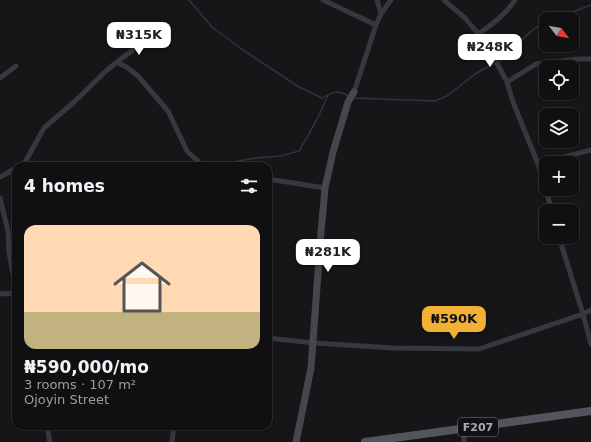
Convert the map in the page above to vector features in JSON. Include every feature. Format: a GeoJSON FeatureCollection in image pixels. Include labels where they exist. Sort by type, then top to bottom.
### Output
{"type":"FeatureCollection","features":[{"type":"Feature","properties":{"kind":"main road","name":"F207"},"geometry":{"type":"LineString","coordinates":[[365,442],[591,411]]}},
{"type":"Feature","properties":{"kind":"street"},"geometry":{"type":"LineString","coordinates":[[323,0],[376,25]]}},
{"type":"Feature","properties":{"kind":"street"},"geometry":{"type":"LineString","coordinates":[[377,0],[381,14]]}},
{"type":"Feature","properties":{"kind":"street"},"geometry":{"type":"LineString","coordinates":[[296,442],[312,368],[321,232],[326,188],[348,102],[354,92],[376,25],[381,14],[391,0]]}},
{"type":"Feature","properties":{"kind":"street"},"geometry":{"type":"LineString","coordinates":[[444,0],[465,18],[486,43],[493,55],[507,82],[513,102],[538,164],[550,204]]}},
{"type":"Feature","properties":{"kind":"street"},"geometry":{"type":"LineString","coordinates":[[478,34],[492,25],[515,0]]}},
{"type":"Feature","properties":{"kind":"street"},"geometry":{"type":"LineString","coordinates":[[25,162],[44,128],[73,103],[107,70],[151,36]]}},
{"type":"Feature","properties":{"kind":"street"},"geometry":{"type":"LineString","coordinates":[[507,82],[536,64],[591,59]]}},
{"type":"Feature","properties":{"kind":"street"},"geometry":{"type":"LineString","coordinates":[[117,62],[138,76],[168,111],[188,151],[199,162]]}},
{"type":"Feature","properties":{"kind":"street"},"geometry":{"type":"LineString","coordinates":[[0,78],[16,66]]}},
{"type":"Feature","properties":{"kind":"street"},"geometry":{"type":"LineString","coordinates":[[538,164],[591,150]]}},
{"type":"Feature","properties":{"kind":"street"},"geometry":{"type":"LineString","coordinates":[[0,177],[12,170]]}},
{"type":"Feature","properties":{"kind":"street"},"geometry":{"type":"LineString","coordinates":[[272,180],[326,188]]}},
{"type":"Feature","properties":{"kind":"street"},"geometry":{"type":"LineString","coordinates":[[0,198],[8,232],[12,268]]}},
{"type":"Feature","properties":{"kind":"street"},"geometry":{"type":"LineString","coordinates":[[561,244],[591,344]]}},
{"type":"Feature","properties":{"kind":"street"},"geometry":{"type":"LineString","coordinates":[[0,294],[12,293]]}},
{"type":"Feature","properties":{"kind":"street"},"geometry":{"type":"LineString","coordinates":[[272,338],[314,343],[393,348],[479,349],[591,310]]}},
{"type":"Feature","properties":{"kind":"street"},"geometry":{"type":"LineString","coordinates":[[464,428],[464,442]]}},
{"type":"Feature","properties":{"kind":"street"},"geometry":{"type":"LineString","coordinates":[[47,430],[50,442]]}},
{"type":"Feature","properties":{"kind":"street"},"geometry":{"type":"LineString","coordinates":[[172,442],[174,430]]}},
{"type":"Feature","properties":{"kind":"waterway"},"geometry":{"type":"LineString","coordinates":[[189,0],[212,27],[243,50],[299,87],[322,98],[336,92],[349,96]]}},
{"type":"Feature","properties":{"kind":"waterway"},"geometry":{"type":"LineString","coordinates":[[572,12],[591,5]]}},
{"type":"Feature","properties":{"kind":"waterway"},"geometry":{"type":"LineString","coordinates":[[499,62],[539,26]]}},
{"type":"Feature","properties":{"kind":"waterway"},"geometry":{"type":"LineString","coordinates":[[353,98],[435,101],[447,96],[475,74],[495,63]]}},
{"type":"Feature","properties":{"kind":"waterway"},"geometry":{"type":"LineString","coordinates":[[232,162],[281,156],[299,151],[315,124],[328,95]]}}]}
